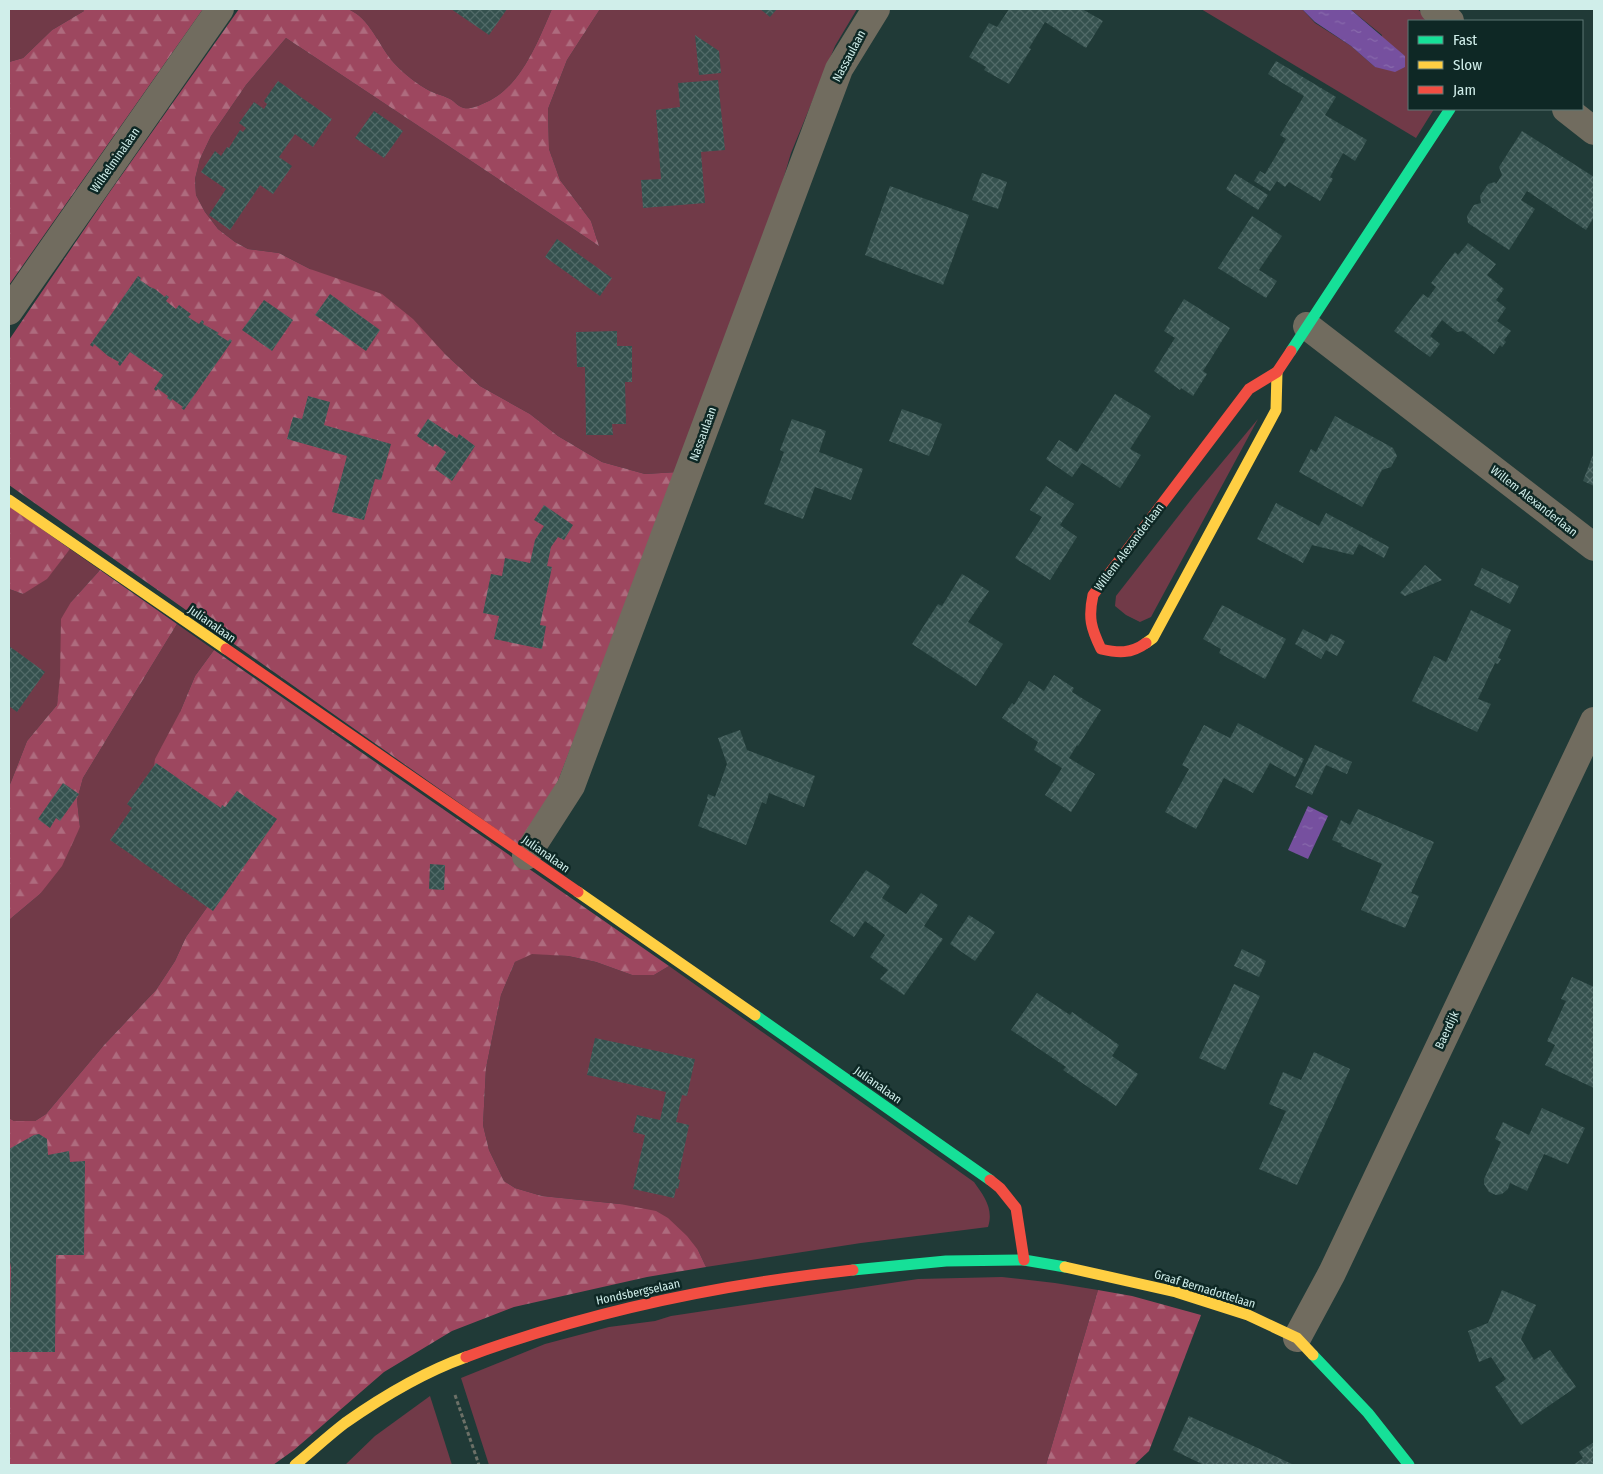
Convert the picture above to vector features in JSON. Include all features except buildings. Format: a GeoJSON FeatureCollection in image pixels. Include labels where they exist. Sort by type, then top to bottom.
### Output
{"type":"FeatureCollection","features":[{"type":"Feature","properties":{"kind":"street","name":"Wilhelminalaan"},"geometry":{"type":"LineString","coordinates":[[9,311],[220,9]]}},
{"type":"Feature","properties":{"kind":"street","name":"Nassaulaan"},"geometry":{"type":"LineString","coordinates":[[526,856],[571,786],[839,70],[876,9]]}},
{"type":"Feature","properties":{"kind":"street"},"geometry":{"type":"LineString","coordinates":[[1434,9],[1449,20]]}},
{"type":"Feature","properties":{"kind":"street","name":"Willem Alexanderlaan"},"geometry":{"type":"LineString","coordinates":[[1277,372],[1276,410],[1153,638],[1138,650],[1120,654],[1101,649],[1090,627],[1089,610],[1093,595],[1249,389],[1277,372],[1449,110]]}},
{"type":"Feature","properties":{"kind":"street"},"geometry":{"type":"LineString","coordinates":[[1567,110],[1594,130]]}},
{"type":"Feature","properties":{"kind":"street","name":"Willem Alexanderlaan"},"geometry":{"type":"LineString","coordinates":[[1307,326],[1594,547]]}},
{"type":"Feature","properties":{"kind":"street","name":"Julianalaan"},"geometry":{"type":"LineString","coordinates":[[9,500],[526,856],[1000,1188],[1016,1208],[1024,1260]]}},
{"type":"Feature","properties":{"kind":"street","name":"Baerdijk"},"geometry":{"type":"LineString","coordinates":[[1297,1338],[1332,1272],[1594,721]]}},
{"type":"Feature","properties":{"kind":"street","name":"Graaf Bernadottelaan"},"geometry":{"type":"LineString","coordinates":[[1024,1260],[1091,1272],[1176,1292],[1248,1315],[1297,1338],[1368,1413],[1409,1465]]}},
{"type":"Feature","properties":{"kind":"street","name":"Hondsbergselaan"},"geometry":{"type":"LineString","coordinates":[[296,1465],[344,1424],[373,1405],[444,1365],[487,1348],[548,1328],[591,1316],[692,1294],[798,1276],[946,1261],[1024,1260]]}},
{"type":"Feature","properties":{"kind":"path"},"geometry":{"type":"LineString","coordinates":[[444,1365],[480,1465]]}},
{"type":"Feature","properties":{"kind":"shaded area"},"geometry":{"type":"Polygon","coordinates":[[[9,9],[82,9],[84,11],[52,30],[23,58],[9,62],[9,9]]]}},
{"type":"Feature","properties":{"kind":"shaded area"},"geometry":{"type":"Polygon","coordinates":[[[348,9],[552,9],[526,64],[517,77],[495,97],[478,106],[466,108],[430,91],[406,75],[394,63],[362,19],[348,9]]]}},
{"type":"Feature","properties":{"kind":"shaded area"},"geometry":{"type":"Polygon","coordinates":[[[600,9],[857,9],[835,46],[791,153],[778,197],[678,472],[645,474],[602,462],[558,436],[530,414],[480,386],[445,354],[310,269],[279,253],[248,249],[235,242],[218,229],[205,212],[196,195],[195,179],[200,159],[211,136],[246,85],[286,38],[599,246],[591,221],[560,180],[549,149],[548,109],[567,60],[600,9]]]}},
{"type":"Feature","properties":{"kind":"shaded area"},"geometry":{"type":"Polygon","coordinates":[[[1201,9],[1302,9],[1315,23],[1351,46],[1375,67],[1382,35],[1350,9],[1417,9],[1433,20],[1408,20],[1408,110],[1433,110],[1416,138],[1201,9]]]}},
{"type":"Feature","properties":{"kind":"shaded area"},"geometry":{"type":"Polygon","coordinates":[[[1258,419],[1151,617],[1140,622],[1126,615],[1115,606],[1116,596],[1194,496],[1258,419]]]}},
{"type":"Feature","properties":{"kind":"shaded area"},"geometry":{"type":"Polygon","coordinates":[[[70,549],[100,570],[71,602],[57,705],[27,741],[9,787],[9,589],[23,594],[70,549]]]}},
{"type":"Feature","properties":{"kind":"shaded area"},"geometry":{"type":"Polygon","coordinates":[[[177,624],[214,650],[195,676],[180,712],[220,889],[186,937],[175,961],[156,990],[104,1045],[46,1114],[35,1121],[14,1121],[9,1118],[9,920],[40,894],[80,827],[77,800],[83,778],[177,624]]]}},
{"type":"Feature","properties":{"kind":"shaded area"},"geometry":{"type":"Polygon","coordinates":[[[532,953],[568,956],[596,962],[632,975],[654,975],[669,966],[974,1182],[989,1209],[990,1220],[988,1227],[861,1243],[706,1267],[698,1250],[620,1204],[542,1196],[515,1188],[504,1181],[489,1150],[483,1125],[486,1068],[501,995],[515,962],[532,953]]]}},
{"type":"Feature","properties":{"kind":"shaded area"},"geometry":{"type":"Polygon","coordinates":[[[1002,1277],[1098,1290],[1046,1465],[489,1465],[461,1378],[545,1344],[609,1327],[918,1279],[1002,1277]]]}},
{"type":"Feature","properties":{"kind":"shaded area"},"geometry":{"type":"Polygon","coordinates":[[[430,1396],[452,1465],[345,1465],[375,1436],[430,1396]]]}},
{"type":"Feature","properties":{"kind":"green space"},"geometry":{"type":"Polygon","coordinates":[[[82,9],[203,9],[9,285],[9,62],[23,58],[52,30],[84,11],[82,9]]]}},
{"type":"Feature","properties":{"kind":"green space"},"geometry":{"type":"Polygon","coordinates":[[[239,9],[348,9],[362,19],[394,63],[406,75],[430,91],[450,99],[462,107],[471,108],[495,97],[517,77],[526,64],[552,9],[600,9],[567,60],[548,109],[549,149],[560,180],[591,221],[599,246],[286,38],[246,85],[211,136],[200,159],[195,179],[196,195],[205,212],[218,229],[235,242],[248,249],[279,253],[310,269],[382,294],[413,319],[445,354],[480,386],[530,414],[558,436],[602,462],[645,474],[678,472],[530,853],[9,485],[9,340],[109,193],[239,9]]]}},
{"type":"Feature","properties":{"kind":"green space"},"geometry":{"type":"Polygon","coordinates":[[[9,506],[70,549],[47,579],[23,594],[9,589],[9,506]]]}},
{"type":"Feature","properties":{"kind":"green space"},"geometry":{"type":"Polygon","coordinates":[[[100,570],[177,624],[83,778],[77,800],[80,827],[62,866],[40,894],[9,920],[9,787],[27,741],[57,705],[60,677],[61,619],[71,602],[100,570]]]}},
{"type":"Feature","properties":{"kind":"green space"},"geometry":{"type":"Polygon","coordinates":[[[214,650],[669,966],[654,975],[632,975],[596,962],[568,956],[532,954],[515,962],[501,995],[486,1068],[483,1125],[489,1150],[504,1181],[515,1188],[542,1196],[620,1204],[656,1211],[668,1218],[687,1236],[698,1250],[706,1267],[647,1277],[514,1307],[452,1331],[384,1372],[294,1450],[273,1465],[9,1465],[9,1118],[14,1121],[35,1121],[46,1114],[104,1045],[156,990],[175,961],[186,937],[220,889],[153,775],[155,759],[180,712],[195,676],[214,650]]]}},
{"type":"Feature","properties":{"kind":"green space"},"geometry":{"type":"Polygon","coordinates":[[[1098,1290],[1132,1296],[1201,1315],[1149,1451],[1134,1465],[1046,1465],[1098,1290]]]}},
{"type":"Feature","properties":{"kind":"water"},"geometry":{"type":"Polygon","coordinates":[[[1302,9],[1350,9],[1405,56],[1405,67],[1395,72],[1375,67],[1351,46],[1315,22],[1302,9]]]}},
{"type":"Feature","properties":{"kind":"water"},"geometry":{"type":"Polygon","coordinates":[[[1308,806],[1328,816],[1308,859],[1288,850],[1308,806]]]}},
{"type":"Feature","properties":{"kind":"traffic: fast"},"geometry":{"type":"LineString","coordinates":[[1291,351],[1449,110]]}},
{"type":"Feature","properties":{"kind":"traffic: fast"},"geometry":{"type":"LineString","coordinates":[[755,1015],[990,1180]]}},
{"type":"Feature","properties":{"kind":"traffic: fast"},"geometry":{"type":"LineString","coordinates":[[853,1270],[946,1261],[1024,1260],[1065,1267]]}},
{"type":"Feature","properties":{"kind":"traffic: fast"},"geometry":{"type":"LineString","coordinates":[[1313,1355],[1368,1413],[1409,1465]]}},
{"type":"Feature","properties":{"kind":"traffic: slow"},"geometry":{"type":"LineString","coordinates":[[1146,643],[1153,638],[1276,410],[1277,372]]}},
{"type":"Feature","properties":{"kind":"traffic: slow"},"geometry":{"type":"LineString","coordinates":[[9,500],[226,649]]}},
{"type":"Feature","properties":{"kind":"traffic: slow"},"geometry":{"type":"LineString","coordinates":[[578,892],[755,1015]]}},
{"type":"Feature","properties":{"kind":"traffic: slow"},"geometry":{"type":"LineString","coordinates":[[1065,1267],[1176,1292],[1248,1315],[1297,1338],[1313,1355]]}},
{"type":"Feature","properties":{"kind":"traffic: slow"},"geometry":{"type":"LineString","coordinates":[[295,1465],[332,1433],[374,1404],[419,1378],[466,1357]]}},
{"type":"Feature","properties":{"kind":"traffic: jam"},"geometry":{"type":"LineString","coordinates":[[1146,643],[1124,652],[1101,649],[1091,623],[1093,595],[1249,389],[1277,372],[1291,351]]}},
{"type":"Feature","properties":{"kind":"traffic: jam"},"geometry":{"type":"LineString","coordinates":[[226,649],[578,892]]}},
{"type":"Feature","properties":{"kind":"traffic: jam"},"geometry":{"type":"LineString","coordinates":[[990,1180],[1000,1188],[1016,1208],[1024,1260]]}},
{"type":"Feature","properties":{"kind":"traffic: jam"},"geometry":{"type":"LineString","coordinates":[[466,1357],[560,1326],[608,1313],[755,1283],[853,1270]]}}]}
